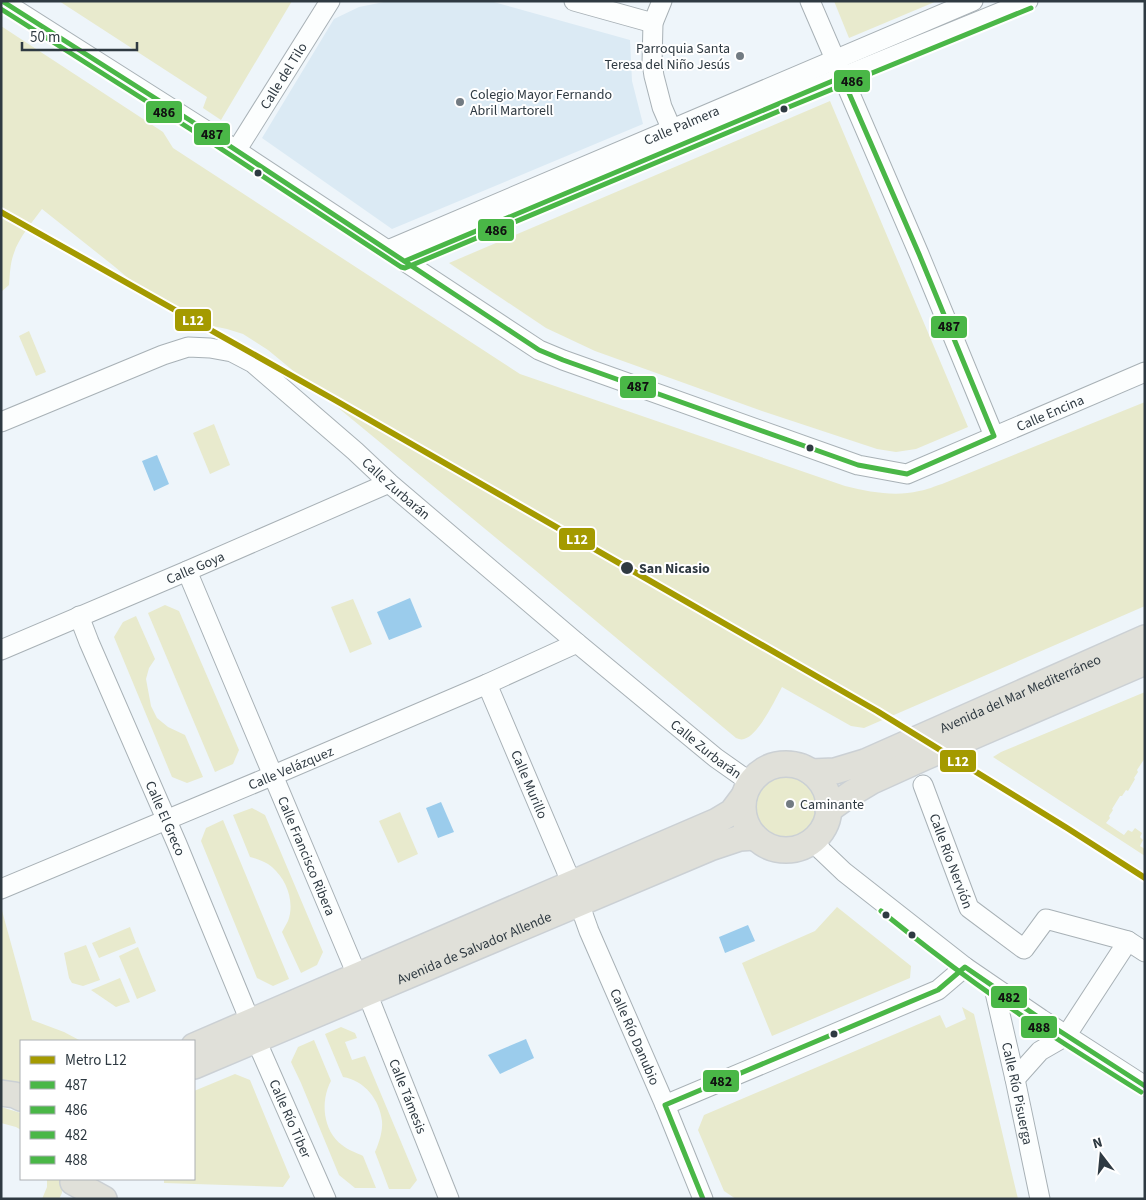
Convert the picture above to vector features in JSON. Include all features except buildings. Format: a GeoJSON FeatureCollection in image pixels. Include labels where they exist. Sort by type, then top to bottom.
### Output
{"type":"FeatureCollection","features":[{"type":"Feature","properties":{"kind":"main road","name":"Avenida del Mar Mediterráneo"},"geometry":{"type":"LineString","coordinates":[[811,772],[835,771],[865,762],[1145,638]]}},
{"type":"Feature","properties":{"kind":"main road","name":"Avenida del Mar Mediterráneo"},"geometry":{"type":"LineString","coordinates":[[828,810],[852,793],[908,765],[1145,662]]}},
{"type":"Feature","properties":{"kind":"main road"},"geometry":{"type":"LineString","coordinates":[[785,764],[798,766],[811,772],[821,782],[827,796],[828,810],[821,830],[813,840],[804,846],[791,850],[778,849],[766,845],[755,837],[748,828],[742,807],[747,789],[760,773],[772,766],[785,764]]}},
{"type":"Feature","properties":{"kind":"main road","name":"Avenida de Salvador Allende"},"geometry":{"type":"LineString","coordinates":[[575,894],[732,812],[747,789]]}},
{"type":"Feature","properties":{"kind":"main road","name":"Avenida de Salvador Allende"},"geometry":{"type":"LineString","coordinates":[[195,1046],[253,1030],[575,894],[740,838],[755,837]]}},
{"type":"Feature","properties":{"kind":"main road","name":"Avenida de Salvador Allende"},"geometry":{"type":"LineString","coordinates":[[195,1065],[253,1030]]}},
{"type":"Feature","properties":{"kind":"main road"},"geometry":{"type":"LineString","coordinates":[[1,1093],[20,1098]]}},
{"type":"Feature","properties":{"kind":"main road"},"geometry":{"type":"LineString","coordinates":[[71,1187],[104,1199]]}},
{"type":"Feature","properties":{"kind":"street","name":"Calle Encina"},"geometry":{"type":"LineString","coordinates":[[2,1],[210,133],[236,152],[540,350],[563,360],[858,466],[907,474],[1145,372]]}},
{"type":"Feature","properties":{"kind":"street","name":"Calle del Tilo"},"geometry":{"type":"LineString","coordinates":[[236,152],[330,1]]}},
{"type":"Feature","properties":{"kind":"street"},"geometry":{"type":"LineString","coordinates":[[574,1],[653,23]]}},
{"type":"Feature","properties":{"kind":"street"},"geometry":{"type":"LineString","coordinates":[[662,1],[653,23],[652,63],[662,107],[672,130]]}},
{"type":"Feature","properties":{"kind":"street"},"geometry":{"type":"LineString","coordinates":[[810,1],[919,254],[994,436]]}},
{"type":"Feature","properties":{"kind":"street","name":"Calle Palmera"},"geometry":{"type":"LineString","coordinates":[[388,250],[973,1]]}},
{"type":"Feature","properties":{"kind":"street","name":"Calle Palmera"},"geometry":{"type":"LineString","coordinates":[[405,261],[1028,1]]}},
{"type":"Feature","properties":{"kind":"street","name":"Calle Zurbarán"},"geometry":{"type":"LineString","coordinates":[[1,422],[163,355],[188,347],[232,352],[252,363],[355,451],[389,483],[716,758],[747,789]]}},
{"type":"Feature","properties":{"kind":"street","name":"Calle Goya"},"geometry":{"type":"LineString","coordinates":[[1,650],[389,483]]}},
{"type":"Feature","properties":{"kind":"street","name":"Calle Francisco Ribera"},"geometry":{"type":"LineString","coordinates":[[187,571],[362,984]]}},
{"type":"Feature","properties":{"kind":"street","name":"Calle El Greco"},"geometry":{"type":"LineString","coordinates":[[79,616],[253,1030]]}},
{"type":"Feature","properties":{"kind":"street","name":"Calle Velázquez"},"geometry":{"type":"LineString","coordinates":[[1,889],[273,776],[577,643]]}},
{"type":"Feature","properties":{"kind":"street","name":"Calle Murillo"},"geometry":{"type":"LineString","coordinates":[[487,684],[575,894]]}},
{"type":"Feature","properties":{"kind":"street","name":"Calle Río Nervión"},"geometry":{"type":"LineString","coordinates":[[923,785],[970,908],[1024,948],[1046,919],[1128,941],[1145,952]]}},
{"type":"Feature","properties":{"kind":"street"},"geometry":{"type":"LineString","coordinates":[[813,840],[844,872],[965,967],[1066,1036],[1145,1086]]}},
{"type":"Feature","properties":{"kind":"street","name":"Calle Río Danubio"},"geometry":{"type":"LineString","coordinates":[[575,894],[703,1199]]}},
{"type":"Feature","properties":{"kind":"street"},"geometry":{"type":"LineString","coordinates":[[1015,1079],[1040,1051],[1066,1036],[1128,941]]}},
{"type":"Feature","properties":{"kind":"street"},"geometry":{"type":"LineString","coordinates":[[665,1105],[938,990],[965,967]]}},
{"type":"Feature","properties":{"kind":"street","name":"Calle Támesis"},"geometry":{"type":"LineString","coordinates":[[362,984],[449,1199]]}},
{"type":"Feature","properties":{"kind":"street","name":"Calle Río Pisuerga"},"geometry":{"type":"LineString","coordinates":[[994,988],[1040,1199]]}},
{"type":"Feature","properties":{"kind":"street","name":"Calle Río Tiber"},"geometry":{"type":"LineString","coordinates":[[253,1030],[326,1199]]}},
{"type":"Feature","properties":{"kind":"shaded area","name":"Colegio Mayor Fernando Abril Martorell"},"geometry":{"type":"Polygon","coordinates":[[[389,1],[490,1],[630,40],[632,81],[643,124],[392,229],[262,138],[334,19],[359,7],[389,1]]]}},
{"type":"Feature","properties":{"kind":"green space"},"geometry":{"type":"Polygon","coordinates":[[[59,1],[292,1],[221,120],[203,108],[207,97],[59,1]]]}},
{"type":"Feature","properties":{"kind":"green space"},"geometry":{"type":"Polygon","coordinates":[[[834,1],[937,1],[849,38],[834,1]]]}},
{"type":"Feature","properties":{"kind":"green space"},"geometry":{"type":"Polygon","coordinates":[[[1,26],[163,132],[173,148],[520,374],[845,486],[892,494],[925,490],[1145,402],[1145,606],[864,728],[851,726],[782,687],[766,717],[755,731],[744,739],[736,738],[268,350],[243,334],[183,320],[174,315],[42,209],[26,230],[16,248],[11,265],[9,285],[1,292],[1,26]]]}},
{"type":"Feature","properties":{"kind":"green space"},"geometry":{"type":"Polygon","coordinates":[[[830,101],[968,427],[916,449],[896,452],[877,449],[762,411],[595,351],[546,328],[449,263],[830,101]]]}},
{"type":"Feature","properties":{"kind":"green space"},"geometry":{"type":"Polygon","coordinates":[[[29,331],[46,372],[36,376],[19,336],[29,331]]]}},
{"type":"Feature","properties":{"kind":"green space"},"geometry":{"type":"Polygon","coordinates":[[[214,424],[230,465],[210,474],[193,433],[214,424]]]}},
{"type":"Feature","properties":{"kind":"green space"},"geometry":{"type":"Polygon","coordinates":[[[353,599],[372,644],[350,653],[331,607],[353,599]]]}},
{"type":"Feature","properties":{"kind":"green space"},"geometry":{"type":"Polygon","coordinates":[[[165,605],[179,611],[239,750],[233,764],[215,772],[148,613],[165,605]]]}},
{"type":"Feature","properties":{"kind":"green space"},"geometry":{"type":"Polygon","coordinates":[[[136,616],[155,659],[149,668],[146,679],[151,706],[157,718],[168,727],[185,735],[203,777],[187,783],[172,777],[114,637],[123,622],[136,616]]]}},
{"type":"Feature","properties":{"kind":"green space"},"geometry":{"type":"Polygon","coordinates":[[[1145,692],[1145,758],[1137,770],[1135,779],[1128,791],[1126,790],[1120,796],[1106,823],[1124,835],[1128,830],[1132,832],[1135,828],[1142,833],[1140,837],[1143,840],[1140,846],[1145,849],[1145,856],[993,757],[1001,752],[1145,692]]]}},
{"type":"Feature","properties":{"kind":"green space"},"geometry":{"type":"Polygon","coordinates":[[[781,771],[795,771],[807,776],[817,786],[822,798],[822,812],[817,824],[807,834],[795,839],[781,839],[769,834],[759,824],[754,812],[754,798],[759,786],[769,776],[781,771]]]}},
{"type":"Feature","properties":{"kind":"green space"},"geometry":{"type":"Polygon","coordinates":[[[252,808],[265,815],[323,952],[317,965],[301,973],[282,932],[288,921],[291,906],[286,885],[272,867],[250,857],[233,815],[252,808]]]}},
{"type":"Feature","properties":{"kind":"green space"},"geometry":{"type":"Polygon","coordinates":[[[400,812],[418,854],[398,863],[379,821],[400,812]]]}},
{"type":"Feature","properties":{"kind":"green space"},"geometry":{"type":"Polygon","coordinates":[[[223,820],[289,979],[273,986],[257,978],[201,841],[206,828],[223,820]]]}},
{"type":"Feature","properties":{"kind":"green space"},"geometry":{"type":"Polygon","coordinates":[[[1,907],[32,1020],[79,1040],[20,1040],[20,1089],[1,1079],[1,907]]]}},
{"type":"Feature","properties":{"kind":"green space"},"geometry":{"type":"Polygon","coordinates":[[[837,907],[911,966],[910,978],[772,1036],[742,963],[815,931],[837,907]]]}},
{"type":"Feature","properties":{"kind":"green space"},"geometry":{"type":"Polygon","coordinates":[[[130,927],[136,943],[99,958],[92,943],[130,927]]]}},
{"type":"Feature","properties":{"kind":"green space"},"geometry":{"type":"Polygon","coordinates":[[[86,945],[100,980],[83,986],[72,983],[69,978],[64,953],[86,945]]]}},
{"type":"Feature","properties":{"kind":"green space"},"geometry":{"type":"Polygon","coordinates":[[[138,947],[156,991],[137,999],[119,956],[138,947]]]}},
{"type":"Feature","properties":{"kind":"green space"},"geometry":{"type":"Polygon","coordinates":[[[120,978],[130,1002],[116,1007],[91,990],[120,978]]]}},
{"type":"Feature","properties":{"kind":"green space"},"geometry":{"type":"Polygon","coordinates":[[[962,1007],[974,1014],[1018,1199],[736,1199],[724,1191],[698,1130],[704,1115],[940,1015],[946,1028],[966,1019],[962,1007]]]}},
{"type":"Feature","properties":{"kind":"green space"},"geometry":{"type":"Polygon","coordinates":[[[341,1027],[355,1033],[357,1038],[345,1042],[352,1060],[365,1056],[417,1180],[410,1189],[389,1189],[375,1152],[382,1125],[381,1113],[370,1092],[358,1082],[343,1077],[325,1034],[341,1027]]]}},
{"type":"Feature","properties":{"kind":"green space"},"geometry":{"type":"Polygon","coordinates":[[[314,1040],[331,1081],[325,1097],[327,1124],[342,1145],[363,1156],[376,1188],[355,1188],[339,1175],[291,1062],[298,1047],[314,1040]]]}},
{"type":"Feature","properties":{"kind":"green space"},"geometry":{"type":"Polygon","coordinates":[[[235,1074],[250,1080],[290,1177],[283,1187],[164,1183],[164,1180],[195,1180],[195,1091],[235,1074]]]}},
{"type":"Feature","properties":{"kind":"green space"},"geometry":{"type":"Polygon","coordinates":[[[1,1107],[20,1113],[20,1129],[1,1123],[1,1107]]]}},
{"type":"Feature","properties":{"kind":"green space"},"geometry":{"type":"Polygon","coordinates":[[[47,1180],[63,1180],[62,1193],[59,1199],[42,1199],[47,1187],[47,1180]]]}},
{"type":"Feature","properties":{"kind":"water"},"geometry":{"type":"Polygon","coordinates":[[[157,455],[169,484],[154,491],[142,461],[157,455]]]}},
{"type":"Feature","properties":{"kind":"water"},"geometry":{"type":"Polygon","coordinates":[[[410,598],[422,627],[389,640],[377,612],[410,598]]]}},
{"type":"Feature","properties":{"kind":"water"},"geometry":{"type":"Polygon","coordinates":[[[441,802],[454,832],[438,838],[426,808],[441,802]]]}},
{"type":"Feature","properties":{"kind":"water"},"geometry":{"type":"Polygon","coordinates":[[[748,925],[755,941],[725,953],[719,937],[748,925]]]}},
{"type":"Feature","properties":{"kind":"water"},"geometry":{"type":"Polygon","coordinates":[[[526,1039],[534,1058],[500,1074],[488,1055],[526,1039]]]}},
{"type":"Feature","properties":{"kind":"metro line","name":"L12"},"geometry":{"type":"LineString","coordinates":[[1,212],[333,399],[877,711],[1145,878]]}},
{"type":"Feature","properties":{"kind":"transit line","name":"487"},"geometry":{"type":"LineString","coordinates":[[2,1],[210,133],[539,350],[858,465],[907,474],[994,436],[919,254],[842,77],[405,261]]}},
{"type":"Feature","properties":{"kind":"transit line","name":"486"},"geometry":{"type":"LineString","coordinates":[[1,9],[405,268],[1031,8]]}},
{"type":"Feature","properties":{"kind":"transit line","name":"488"},"geometry":{"type":"LineString","coordinates":[[881,911],[939,957],[995,997],[1141,1092]]}},
{"type":"Feature","properties":{"kind":"transit line","name":"482"},"geometry":{"type":"LineString","coordinates":[[703,1199],[665,1105],[938,990],[965,967],[1145,1086]]}},
{"type":"Feature","properties":{"kind":"place","name":"Parroquia Santa Teresa del Niño Jesús"},"geometry":{"type":"Point","coordinates":[740,56]}},
{"type":"Feature","properties":{"kind":"place","name":"Colegio Mayor Fernando Abril Martorell"},"geometry":{"type":"Point","coordinates":[460,102]}},
{"type":"Feature","properties":{"kind":"place","name":"San Nicasio"},"geometry":{"type":"Point","coordinates":[627,568]}},
{"type":"Feature","properties":{"kind":"place","name":"Caminante"},"geometry":{"type":"Point","coordinates":[790,804]}}]}
